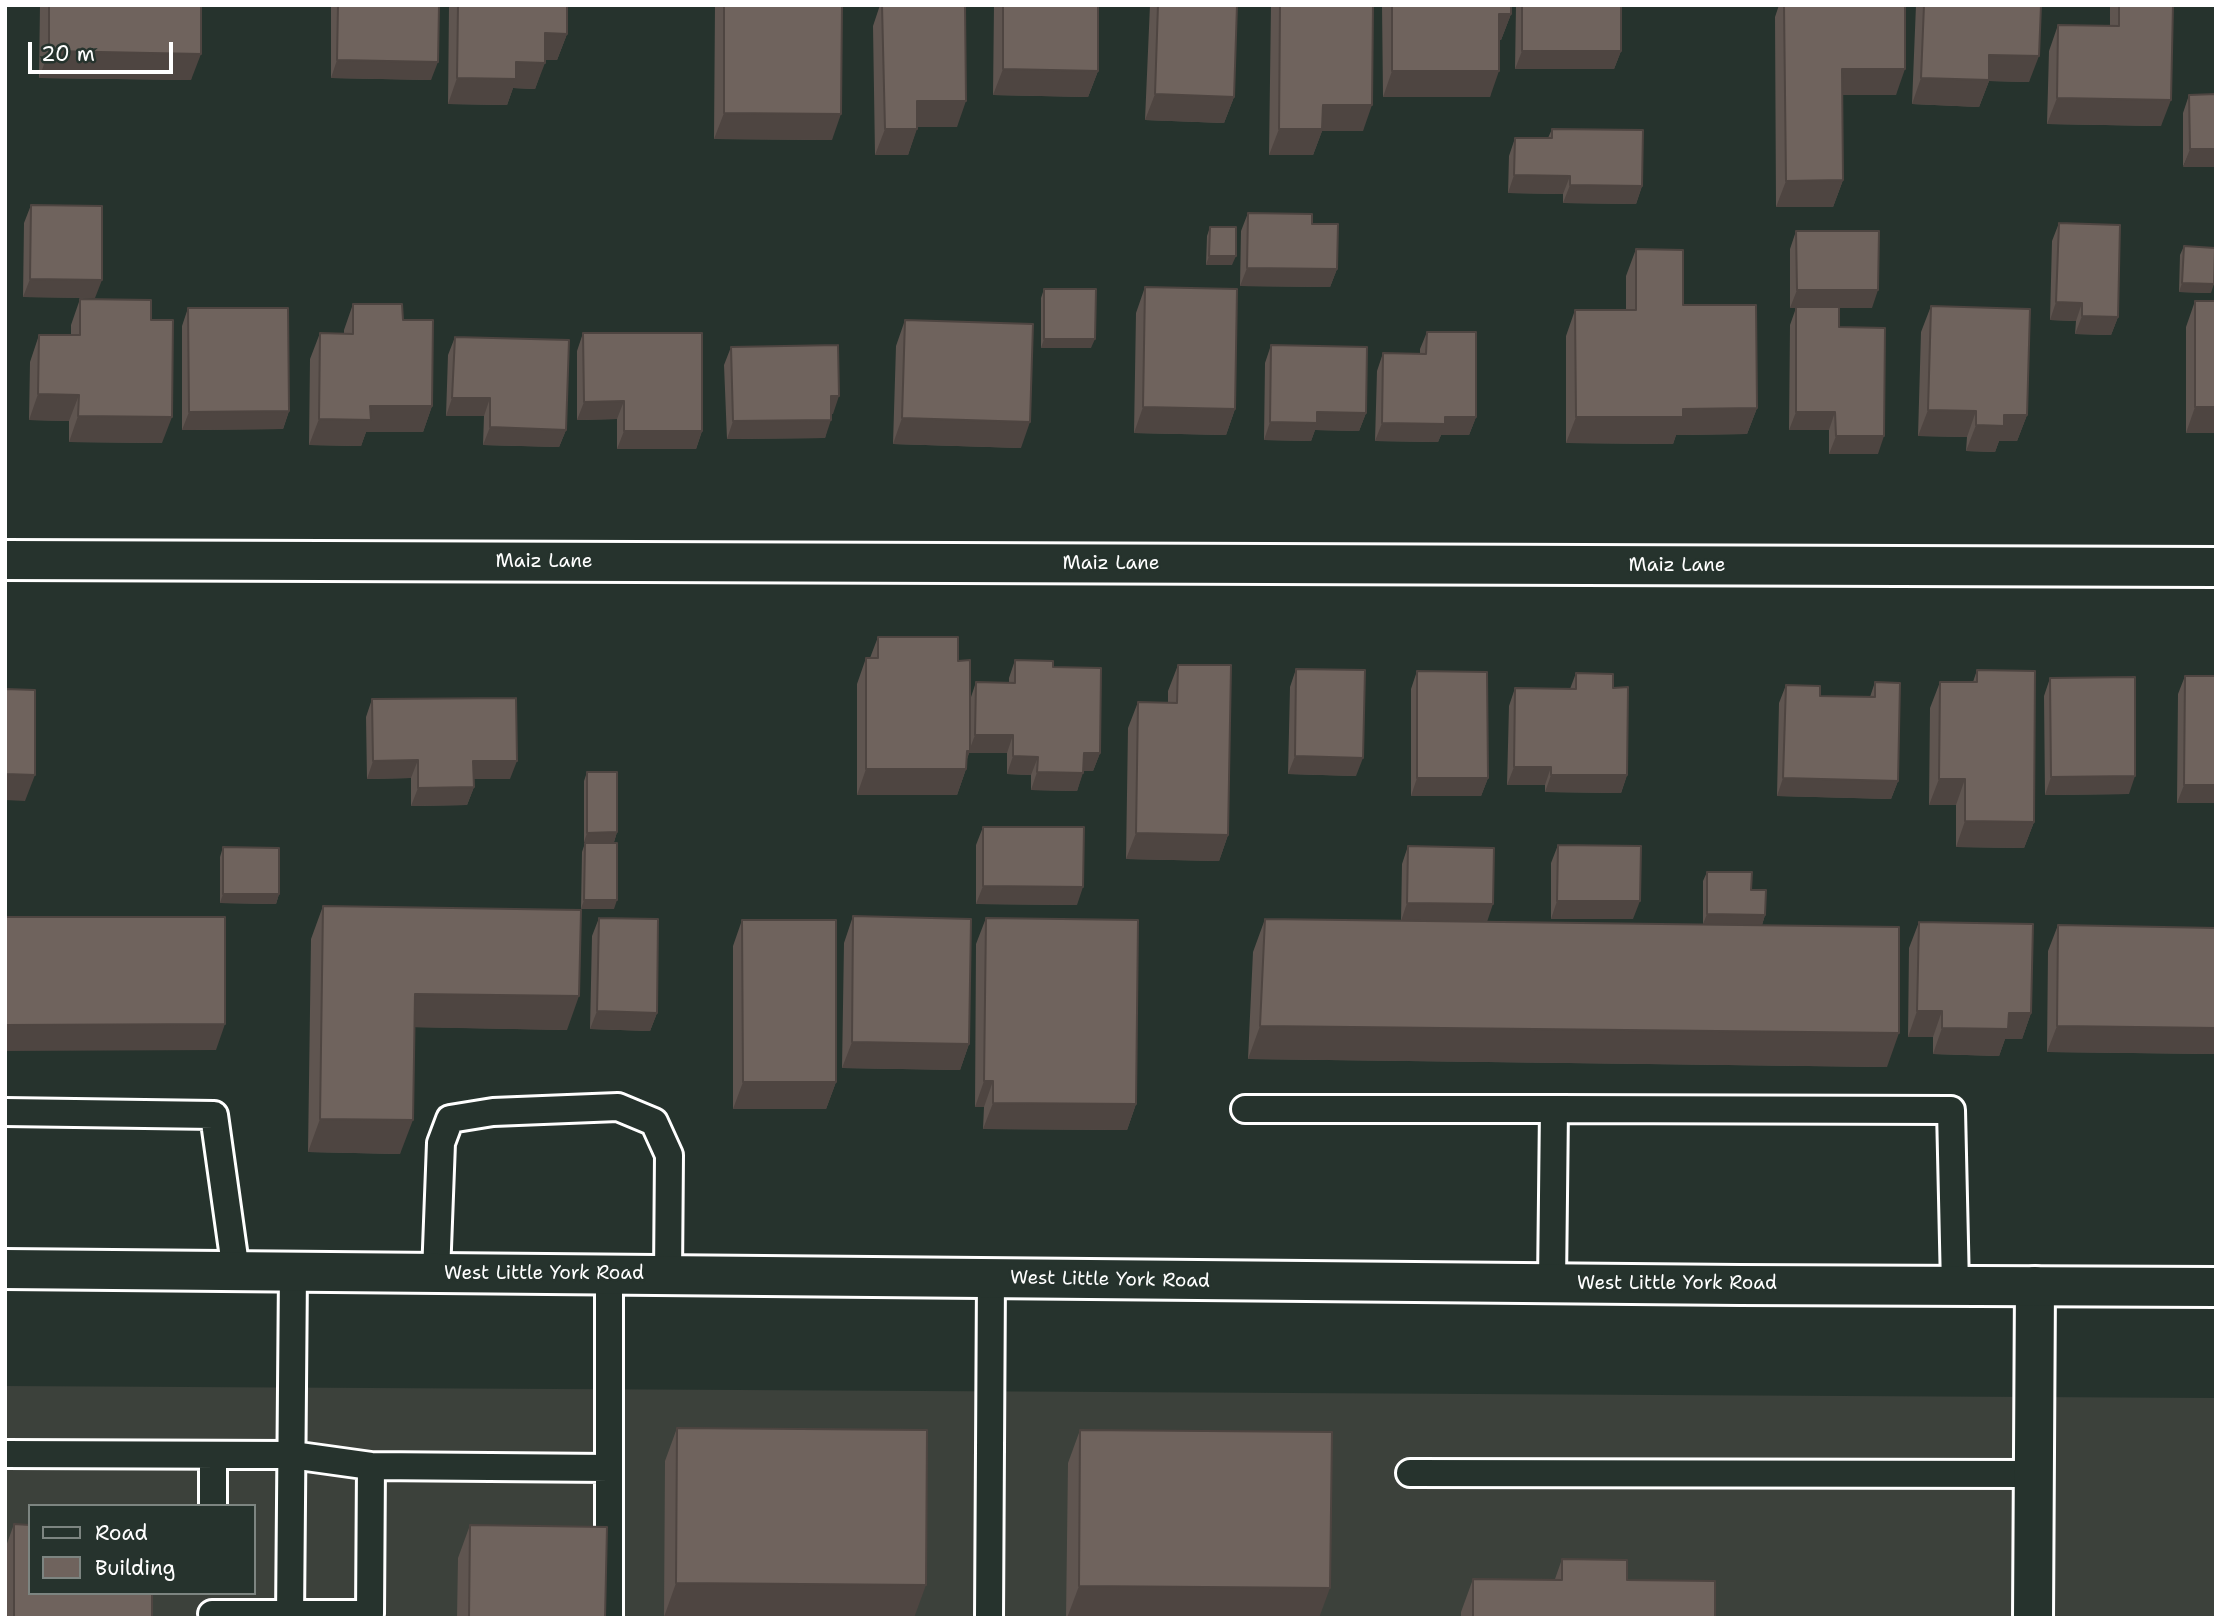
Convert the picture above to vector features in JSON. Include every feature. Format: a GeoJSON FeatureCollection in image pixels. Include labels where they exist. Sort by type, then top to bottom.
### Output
{"type":"FeatureCollection","features":[{"type":"Feature","properties":{"kind":"street","name":"Maiz Lane"},"geometry":{"type":"LineString","coordinates":[[5,560],[2216,567]]}},
{"type":"Feature","properties":{"kind":"street","name":"West Little York Road"},"geometry":{"type":"LineString","coordinates":[[5,1269],[2216,1287]]}},
{"type":"Feature","properties":{"kind":"street"},"geometry":{"type":"LineString","coordinates":[[2033,1618],[2035,1286]]}},
{"type":"Feature","properties":{"kind":"lane"},"geometry":{"type":"LineString","coordinates":[[436,1274],[441,1143],[450,1119],[493,1112],[618,1107],[654,1122],[669,1155],[668,1275]]}},
{"type":"Feature","properties":{"kind":"lane"},"geometry":{"type":"LineString","coordinates":[[1245,1109],[1951,1110],[1955,1286]]}},
{"type":"Feature","properties":{"kind":"lane"},"geometry":{"type":"LineString","coordinates":[[1552,1283],[1554,1109]]}},
{"type":"Feature","properties":{"kind":"lane"},"geometry":{"type":"LineString","coordinates":[[5,1112],[214,1115],[236,1272]]}},
{"type":"Feature","properties":{"kind":"lane"},"geometry":{"type":"LineString","coordinates":[[290,1615],[293,1272]]}},
{"type":"Feature","properties":{"kind":"lane"},"geometry":{"type":"LineString","coordinates":[[609,1275],[609,1618]]}},
{"type":"Feature","properties":{"kind":"lane"},"geometry":{"type":"LineString","coordinates":[[989,1618],[991,1279]]}},
{"type":"Feature","properties":{"kind":"lane"},"geometry":{"type":"LineString","coordinates":[[5,1454],[292,1455],[371,1466],[609,1468]]}},
{"type":"Feature","properties":{"kind":"lane"},"geometry":{"type":"LineString","coordinates":[[213,1455],[213,1504]]}},
{"type":"Feature","properties":{"kind":"lane"},"geometry":{"type":"LineString","coordinates":[[212,1608],[290,1615],[370,1616],[371,1466]]}},
{"type":"Feature","properties":{"kind":"lane"},"geometry":{"type":"LineString","coordinates":[[1409,1473],[2034,1474]]}},
{"type":"Feature","properties":{"kind":"shaded area"},"geometry":{"type":"Polygon","coordinates":[[[5,1386],[2216,1398],[2216,1618],[5,1618],[5,1386]]]}},
{"type":"Feature","properties":{"kind":"building"},"geometry":{"type":"Polygon","coordinates":[[[49,5],[201,5],[201,54],[49,51],[49,5]]]}},
{"type":"Feature","properties":{"kind":"building"},"geometry":{"type":"Polygon","coordinates":[[[338,5],[439,5],[438,62],[337,60],[338,5]]]}},
{"type":"Feature","properties":{"kind":"building"},"geometry":{"type":"Polygon","coordinates":[[[458,5],[567,5],[567,34],[545,33],[545,63],[516,62],[516,79],[457,78],[458,5]]]}},
{"type":"Feature","properties":{"kind":"building"},"geometry":{"type":"Polygon","coordinates":[[[724,5],[842,5],[841,114],[724,113],[724,5]]]}},
{"type":"Feature","properties":{"kind":"building"},"geometry":{"type":"Polygon","coordinates":[[[882,5],[965,5],[966,101],[917,101],[917,129],[885,129],[882,5]]]}},
{"type":"Feature","properties":{"kind":"building"},"geometry":{"type":"Polygon","coordinates":[[[1003,5],[1098,5],[1098,71],[1003,69],[1003,5]]]}},
{"type":"Feature","properties":{"kind":"building"},"geometry":{"type":"Polygon","coordinates":[[[1158,5],[1237,5],[1234,97],[1155,94],[1158,5]]]}},
{"type":"Feature","properties":{"kind":"building"},"geometry":{"type":"Polygon","coordinates":[[[1280,5],[1373,5],[1372,105],[1323,105],[1322,129],[1279,129],[1280,5]]]}},
{"type":"Feature","properties":{"kind":"building"},"geometry":{"type":"Polygon","coordinates":[[[1392,5],[1511,5],[1511,14],[1499,14],[1499,71],[1392,71],[1392,5]]]}},
{"type":"Feature","properties":{"kind":"building"},"geometry":{"type":"Polygon","coordinates":[[[1522,5],[1621,5],[1621,51],[1522,51],[1522,5]]]}},
{"type":"Feature","properties":{"kind":"building"},"geometry":{"type":"Polygon","coordinates":[[[1784,5],[1905,5],[1905,69],[1842,69],[1843,180],[1786,181],[1784,5]]]}},
{"type":"Feature","properties":{"kind":"building"},"geometry":{"type":"Polygon","coordinates":[[[1924,5],[2041,5],[2039,56],[1989,55],[1989,80],[1921,78],[1924,5]]]}},
{"type":"Feature","properties":{"kind":"building"},"geometry":{"type":"Polygon","coordinates":[[[2119,5],[2173,5],[2171,100],[2057,98],[2058,25],[2119,26],[2119,5]]]}},
{"type":"Feature","properties":{"kind":"building"},"geometry":{"type":"Polygon","coordinates":[[[2216,94],[2216,149],[2190,149],[2189,95],[2216,94]]]}},
{"type":"Feature","properties":{"kind":"building"},"geometry":{"type":"Polygon","coordinates":[[[1552,129],[1643,130],[1642,186],[1570,185],[1570,176],[1514,175],[1515,138],[1552,138],[1552,129]]]}},
{"type":"Feature","properties":{"kind":"building"},"geometry":{"type":"Polygon","coordinates":[[[31,205],[102,206],[102,280],[30,279],[31,205]]]}},
{"type":"Feature","properties":{"kind":"building"},"geometry":{"type":"Polygon","coordinates":[[[1248,213],[1312,214],[1312,224],[1338,224],[1337,269],[1247,268],[1248,213]]]}},
{"type":"Feature","properties":{"kind":"building"},"geometry":{"type":"Polygon","coordinates":[[[2059,223],[2120,225],[2118,317],[2082,316],[2082,303],[2056,302],[2059,223]]]}},
{"type":"Feature","properties":{"kind":"building"},"geometry":{"type":"Polygon","coordinates":[[[1210,227],[1236,227],[1236,256],[1209,256],[1210,227]]]}},
{"type":"Feature","properties":{"kind":"building"},"geometry":{"type":"Polygon","coordinates":[[[1796,231],[1879,231],[1878,290],[1797,290],[1796,231]]]}},
{"type":"Feature","properties":{"kind":"building"},"geometry":{"type":"Polygon","coordinates":[[[2184,246],[2215,248],[2214,284],[2182,283],[2184,246]]]}},
{"type":"Feature","properties":{"kind":"building"},"geometry":{"type":"Polygon","coordinates":[[[1636,249],[1683,250],[1683,305],[1756,305],[1757,408],[1683,409],[1683,417],[1576,417],[1575,310],[1636,310],[1636,249]]]}},
{"type":"Feature","properties":{"kind":"building"},"geometry":{"type":"Polygon","coordinates":[[[1145,287],[1237,289],[1235,409],[1143,407],[1145,287]]]}},
{"type":"Feature","properties":{"kind":"building"},"geometry":{"type":"Polygon","coordinates":[[[1044,289],[1096,289],[1095,339],[1044,339],[1044,289]]]}},
{"type":"Feature","properties":{"kind":"building"},"geometry":{"type":"Polygon","coordinates":[[[80,299],[151,300],[151,320],[173,320],[172,417],[78,416],[79,395],[38,394],[39,335],[80,335],[80,299]]]}},
{"type":"Feature","properties":{"kind":"building"},"geometry":{"type":"Polygon","coordinates":[[[2195,301],[2216,301],[2216,407],[2195,407],[2195,301]]]}},
{"type":"Feature","properties":{"kind":"building"},"geometry":{"type":"Polygon","coordinates":[[[353,304],[402,304],[403,320],[433,320],[432,406],[370,406],[371,420],[319,419],[320,333],[353,334],[353,304]]]}},
{"type":"Feature","properties":{"kind":"building"},"geometry":{"type":"Polygon","coordinates":[[[1931,306],[2030,309],[2027,415],[2004,415],[2004,426],[1976,425],[1976,411],[1928,410],[1931,306]]]}},
{"type":"Feature","properties":{"kind":"building"},"geometry":{"type":"Polygon","coordinates":[[[1796,307],[1839,307],[1839,327],[1885,328],[1884,436],[1836,436],[1835,412],[1796,412],[1796,307]]]}},
{"type":"Feature","properties":{"kind":"building"},"geometry":{"type":"Polygon","coordinates":[[[188,308],[288,308],[289,411],[189,412],[188,308]]]}},
{"type":"Feature","properties":{"kind":"building"},"geometry":{"type":"Polygon","coordinates":[[[905,320],[1033,324],[1030,422],[902,418],[905,320]]]}},
{"type":"Feature","properties":{"kind":"building"},"geometry":{"type":"Polygon","coordinates":[[[1427,332],[1476,332],[1476,417],[1445,417],[1445,424],[1382,423],[1383,353],[1426,354],[1427,332]]]}},
{"type":"Feature","properties":{"kind":"building"},"geometry":{"type":"Polygon","coordinates":[[[583,333],[702,333],[702,431],[624,431],[624,401],[584,402],[583,333]]]}},
{"type":"Feature","properties":{"kind":"building"},"geometry":{"type":"Polygon","coordinates":[[[455,337],[569,340],[566,430],[490,427],[490,398],[452,398],[455,337]]]}},
{"type":"Feature","properties":{"kind":"building"},"geometry":{"type":"Polygon","coordinates":[[[838,345],[839,396],[831,396],[831,420],[733,421],[731,347],[838,345]]]}},
{"type":"Feature","properties":{"kind":"building"},"geometry":{"type":"Polygon","coordinates":[[[1271,345],[1367,347],[1366,413],[1317,412],[1317,423],[1270,422],[1271,345]]]}},
{"type":"Feature","properties":{"kind":"building"},"geometry":{"type":"Polygon","coordinates":[[[878,637],[958,637],[958,661],[970,660],[970,751],[967,751],[966,769],[866,769],[866,658],[878,658],[878,637]]]}},
{"type":"Feature","properties":{"kind":"building"},"geometry":{"type":"Polygon","coordinates":[[[1015,660],[1053,661],[1053,667],[1101,668],[1100,753],[1084,753],[1083,773],[1037,772],[1038,757],[1013,756],[1013,735],[975,735],[976,682],[1015,683],[1015,660]]]}},
{"type":"Feature","properties":{"kind":"building"},"geometry":{"type":"Polygon","coordinates":[[[1178,665],[1231,665],[1228,835],[1136,833],[1138,702],[1177,703],[1178,665]]]}},
{"type":"Feature","properties":{"kind":"building"},"geometry":{"type":"Polygon","coordinates":[[[1296,669],[1365,670],[1363,758],[1295,756],[1296,669]]]}},
{"type":"Feature","properties":{"kind":"building"},"geometry":{"type":"Polygon","coordinates":[[[1977,670],[2035,671],[2034,822],[1965,821],[1965,779],[1939,779],[1940,682],[1977,682],[1977,670]]]}},
{"type":"Feature","properties":{"kind":"building"},"geometry":{"type":"Polygon","coordinates":[[[1417,671],[1487,672],[1488,778],[1417,778],[1417,671]]]}},
{"type":"Feature","properties":{"kind":"building"},"geometry":{"type":"Polygon","coordinates":[[[1576,673],[1613,674],[1613,688],[1628,687],[1627,775],[1551,775],[1551,767],[1514,767],[1515,688],[1576,689],[1576,673]]]}},
{"type":"Feature","properties":{"kind":"building"},"geometry":{"type":"Polygon","coordinates":[[[2185,676],[2216,676],[2216,785],[2184,785],[2185,676]]]}},
{"type":"Feature","properties":{"kind":"building"},"geometry":{"type":"Polygon","coordinates":[[[2135,677],[2135,776],[2051,777],[2050,678],[2135,677]]]}},
{"type":"Feature","properties":{"kind":"building"},"geometry":{"type":"Polygon","coordinates":[[[1875,682],[1900,683],[1898,781],[1783,778],[1786,685],[1820,686],[1820,696],[1875,697],[1875,682]]]}},
{"type":"Feature","properties":{"kind":"building"},"geometry":{"type":"Polygon","coordinates":[[[5,689],[35,690],[35,775],[5,774],[5,689]]]}},
{"type":"Feature","properties":{"kind":"building"},"geometry":{"type":"Polygon","coordinates":[[[516,698],[517,761],[473,761],[474,787],[418,788],[418,760],[373,761],[372,699],[516,698]]]}},
{"type":"Feature","properties":{"kind":"building"},"geometry":{"type":"Polygon","coordinates":[[[587,772],[617,772],[617,832],[587,833],[587,772]]]}},
{"type":"Feature","properties":{"kind":"building"},"geometry":{"type":"Polygon","coordinates":[[[983,827],[1084,827],[1083,887],[983,886],[983,827]]]}},
{"type":"Feature","properties":{"kind":"building"},"geometry":{"type":"Polygon","coordinates":[[[585,843],[617,843],[617,900],[584,900],[585,843]]]}},
{"type":"Feature","properties":{"kind":"building"},"geometry":{"type":"Polygon","coordinates":[[[1558,845],[1641,846],[1640,901],[1557,901],[1558,845]]]}},
{"type":"Feature","properties":{"kind":"building"},"geometry":{"type":"Polygon","coordinates":[[[1408,846],[1494,848],[1493,904],[1407,903],[1408,846]]]}},
{"type":"Feature","properties":{"kind":"building"},"geometry":{"type":"Polygon","coordinates":[[[223,847],[279,848],[279,894],[223,894],[223,847]]]}},
{"type":"Feature","properties":{"kind":"building"},"geometry":{"type":"Polygon","coordinates":[[[1707,872],[1752,872],[1751,890],[1766,890],[1765,915],[1707,914],[1707,872]]]}},
{"type":"Feature","properties":{"kind":"building"},"geometry":{"type":"Polygon","coordinates":[[[323,906],[581,910],[579,996],[415,994],[413,1120],[320,1119],[323,906]]]}},
{"type":"Feature","properties":{"kind":"building"},"geometry":{"type":"Polygon","coordinates":[[[853,916],[971,919],[969,1044],[852,1042],[853,916]]]}},
{"type":"Feature","properties":{"kind":"building"},"geometry":{"type":"Polygon","coordinates":[[[5,917],[225,917],[225,1024],[5,1025],[5,917]]]}},
{"type":"Feature","properties":{"kind":"building"},"geometry":{"type":"Polygon","coordinates":[[[599,918],[658,919],[657,1013],[597,1011],[599,918]]]}},
{"type":"Feature","properties":{"kind":"building"},"geometry":{"type":"Polygon","coordinates":[[[986,918],[1138,920],[1136,1104],[993,1103],[993,1081],[984,1081],[986,918]]]}},
{"type":"Feature","properties":{"kind":"building"},"geometry":{"type":"Polygon","coordinates":[[[1265,919],[1899,927],[1899,1033],[1260,1026],[1265,919]]]}},
{"type":"Feature","properties":{"kind":"building"},"geometry":{"type":"Polygon","coordinates":[[[742,920],[836,920],[836,1082],[743,1082],[742,920]]]}},
{"type":"Feature","properties":{"kind":"building"},"geometry":{"type":"Polygon","coordinates":[[[1919,922],[2033,924],[2031,1013],[2009,1013],[2008,1029],[1942,1028],[1942,1011],[1917,1011],[1919,922]]]}},
{"type":"Feature","properties":{"kind":"building"},"geometry":{"type":"Polygon","coordinates":[[[2058,925],[2216,928],[2216,1028],[2057,1026],[2058,925]]]}},
{"type":"Feature","properties":{"kind":"building"},"geometry":{"type":"Polygon","coordinates":[[[677,1428],[927,1430],[926,1585],[676,1583],[677,1428]]]}},
{"type":"Feature","properties":{"kind":"building"},"geometry":{"type":"Polygon","coordinates":[[[1080,1430],[1332,1432],[1330,1588],[1079,1586],[1080,1430]]]}},
{"type":"Feature","properties":{"kind":"building"},"geometry":{"type":"Polygon","coordinates":[[[14,1524],[28,1525],[28,1595],[152,1595],[152,1618],[14,1618],[14,1524]]]}},
{"type":"Feature","properties":{"kind":"building"},"geometry":{"type":"Polygon","coordinates":[[[470,1525],[607,1527],[605,1618],[469,1618],[470,1525]]]}},
{"type":"Feature","properties":{"kind":"building"},"geometry":{"type":"Polygon","coordinates":[[[1562,1559],[1627,1560],[1627,1580],[1715,1581],[1715,1618],[1473,1618],[1473,1579],[1562,1580],[1562,1559]]]}}]}
